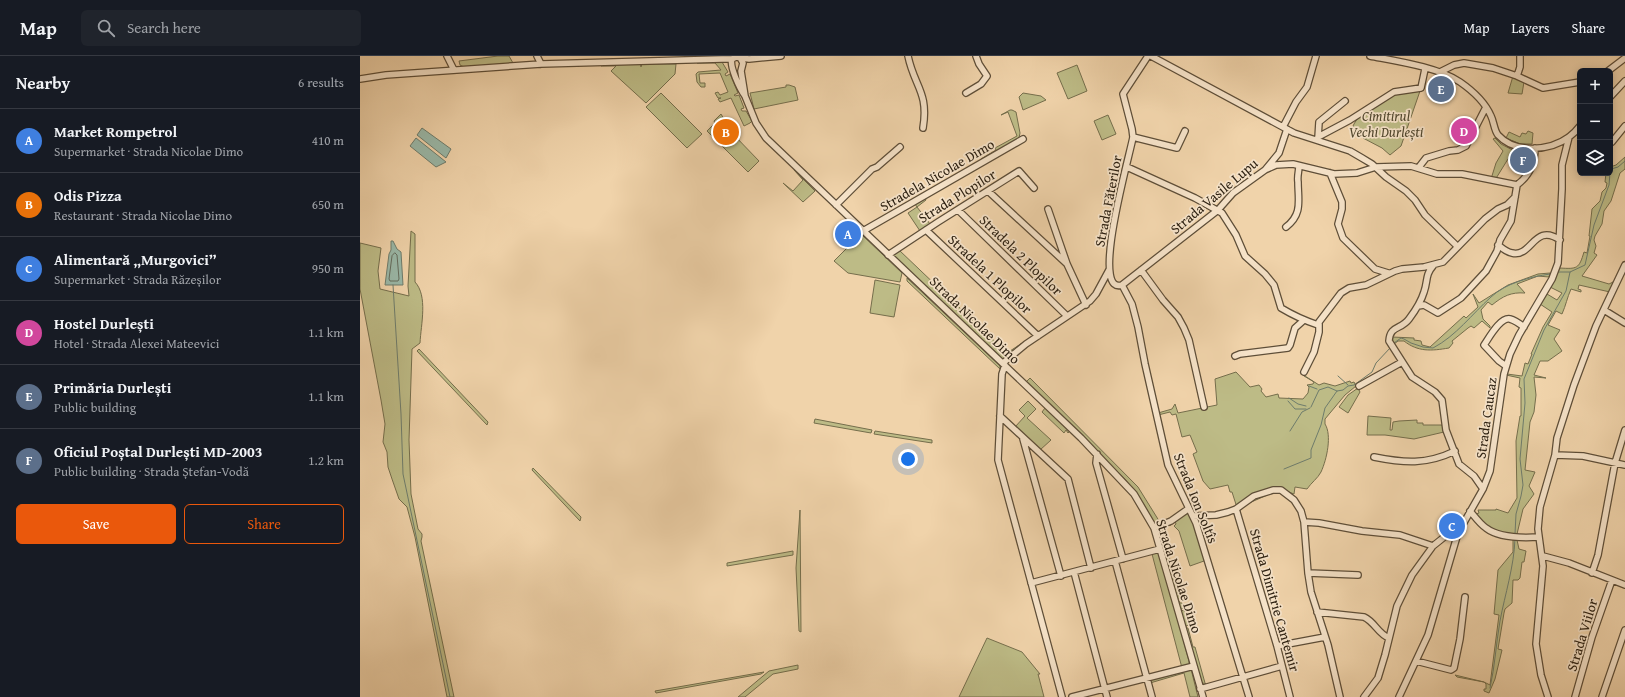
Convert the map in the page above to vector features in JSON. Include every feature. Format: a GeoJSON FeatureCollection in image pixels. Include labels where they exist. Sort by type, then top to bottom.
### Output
{"type":"FeatureCollection","features":[{"type":"Feature","properties":{"kind":"street"},"geometry":{"type":"LineString","coordinates":[[447,56],[454,70]]}},
{"type":"Feature","properties":{"kind":"street"},"geometry":{"type":"LineString","coordinates":[[537,56],[541,64]]}},
{"type":"Feature","properties":{"kind":"street"},"geometry":{"type":"LineString","coordinates":[[568,56],[572,62]]}},
{"type":"Feature","properties":{"kind":"street"},"geometry":{"type":"LineString","coordinates":[[360,79],[386,75],[572,62],[748,59],[780,56]]}},
{"type":"Feature","properties":{"kind":"street"},"geometry":{"type":"LineString","coordinates":[[908,56],[910,66],[924,99],[925,114],[923,128]]}},
{"type":"Feature","properties":{"kind":"street"},"geometry":{"type":"LineString","coordinates":[[966,93],[981,84],[987,76],[976,56]]}},
{"type":"Feature","properties":{"kind":"street"},"geometry":{"type":"LineString","coordinates":[[1149,56],[1285,128],[1304,137],[1318,139],[1350,151],[1376,167],[1386,177],[1406,191],[1415,200],[1425,215],[1457,246]]}},
{"type":"Feature","properties":{"kind":"street","name":"Strada Făterilor"},"geometry":{"type":"LineString","coordinates":[[1086,305],[1096,294],[1109,270],[1114,223],[1133,137],[1123,94],[1149,56]]}},
{"type":"Feature","properties":{"kind":"street","name":"Strada Vasile Lupu"},"geometry":{"type":"LineString","coordinates":[[1121,285],[1218,210],[1233,192],[1265,170],[1279,153],[1285,128],[1296,102],[1307,87],[1316,56]]}},
{"type":"Feature","properties":{"kind":"street"},"geometry":{"type":"LineString","coordinates":[[1370,56],[1440,72],[1453,78],[1468,88],[1486,107],[1496,132],[1503,140],[1515,146],[1535,148],[1557,143],[1569,137],[1577,129]]}},
{"type":"Feature","properties":{"kind":"street"},"geometry":{"type":"LineString","coordinates":[[1517,76],[1520,67],[1520,56]]}},
{"type":"Feature","properties":{"kind":"street"},"geometry":{"type":"LineString","coordinates":[[1612,68],[1625,58]]}},
{"type":"Feature","properties":{"kind":"street"},"geometry":{"type":"LineString","coordinates":[[722,59],[736,69],[738,59]]}},
{"type":"Feature","properties":{"kind":"street"},"geometry":{"type":"LineString","coordinates":[[732,67],[731,63],[738,59]]}},
{"type":"Feature","properties":{"kind":"street","name":"Strada Nicolae Dimo"},"geometry":{"type":"LineString","coordinates":[[738,59],[745,96],[756,123],[766,138],[1004,364],[1097,454],[1134,494],[1154,528],[1202,697]]}},
{"type":"Feature","properties":{"kind":"street"},"geometry":{"type":"LineString","coordinates":[[1440,72],[1454,65],[1464,63],[1493,68],[1517,76],[1543,88],[1577,82]]}},
{"type":"Feature","properties":{"kind":"street","name":"Strada Nicolae Dimo"},"geometry":{"type":"LineString","coordinates":[[732,67],[745,96]]}},
{"type":"Feature","properties":{"kind":"street"},"geometry":{"type":"LineString","coordinates":[[1318,139],[1394,92],[1421,88],[1425,69]]}},
{"type":"Feature","properties":{"kind":"street"},"geometry":{"type":"LineString","coordinates":[[1613,94],[1625,81]]}},
{"type":"Feature","properties":{"kind":"street"},"geometry":{"type":"LineString","coordinates":[[1318,139],[1319,122],[1345,101]]}},
{"type":"Feature","properties":{"kind":"street"},"geometry":{"type":"LineString","coordinates":[[1419,168],[1426,158],[1449,151],[1458,150],[1466,146],[1486,107]]}},
{"type":"Feature","properties":{"kind":"street"},"geometry":{"type":"LineString","coordinates":[[1613,141],[1625,126]]}},
{"type":"Feature","properties":{"kind":"street"},"geometry":{"type":"LineString","coordinates":[[1133,137],[1177,148],[1185,131]]}},
{"type":"Feature","properties":{"kind":"street","name":"Strada Caucaz"},"geometry":{"type":"LineString","coordinates":[[1399,697],[1432,622],[1458,533],[1482,489],[1490,470],[1506,366],[1515,342],[1556,269],[1560,240],[1563,160],[1569,137]]}},
{"type":"Feature","properties":{"kind":"street","name":"Stradela Nicolae Dimo"},"geometry":{"type":"LineString","coordinates":[[863,231],[1023,139]]}},
{"type":"Feature","properties":{"kind":"street"},"geometry":{"type":"LineString","coordinates":[[1557,143],[1562,150],[1563,160]]}},
{"type":"Feature","properties":{"kind":"street"},"geometry":{"type":"LineString","coordinates":[[836,205],[872,169],[877,167],[900,147]]}},
{"type":"Feature","properties":{"kind":"street"},"geometry":{"type":"LineString","coordinates":[[1418,306],[1424,305],[1438,313],[1454,303],[1469,290],[1486,271],[1511,221],[1517,185],[1531,169],[1534,162],[1535,148]]}},
{"type":"Feature","properties":{"kind":"street"},"geometry":{"type":"LineString","coordinates":[[1265,170],[1281,165],[1299,166],[1330,174],[1357,173],[1376,167],[1412,166],[1437,174],[1462,174],[1517,185]]}},
{"type":"Feature","properties":{"kind":"street"},"geometry":{"type":"LineString","coordinates":[[1127,166],[1218,210],[1226,218],[1247,258],[1265,274],[1274,285],[1281,308],[1304,320],[1318,325]]}},
{"type":"Feature","properties":{"kind":"street"},"geometry":{"type":"LineString","coordinates":[[1286,227],[1294,218],[1300,203],[1298,180],[1299,166]]}},
{"type":"Feature","properties":{"kind":"street","name":"Strada Plopilor"},"geometry":{"type":"LineString","coordinates":[[888,255],[1019,171],[1034,188]]}},
{"type":"Feature","properties":{"kind":"street"},"geometry":{"type":"LineString","coordinates":[[1330,174],[1342,202],[1342,212],[1338,224],[1343,238],[1375,269],[1388,274]]}},
{"type":"Feature","properties":{"kind":"street"},"geometry":{"type":"LineString","coordinates":[[988,191],[1068,264]]}},
{"type":"Feature","properties":{"kind":"street"},"geometry":{"type":"LineString","coordinates":[[1304,372],[1314,352],[1319,332],[1318,325],[1338,296],[1344,290],[1366,285],[1402,269],[1433,266],[1442,262],[1492,213],[1507,205],[1515,197]]}},
{"type":"Feature","properties":{"kind":"street"},"geometry":{"type":"LineString","coordinates":[[1048,209],[1068,264],[1086,305],[1038,336],[1004,364],[1002,374],[998,460],[1062,697]]}},
{"type":"Feature","properties":{"kind":"street","name":"Stradela 2 Plopilor"},"geometry":{"type":"LineString","coordinates":[[958,210],[1067,316]]}},
{"type":"Feature","properties":{"kind":"street","name":"Stradela 1 Plopilor"},"geometry":{"type":"LineString","coordinates":[[926,230],[1038,336]]}},
{"type":"Feature","properties":{"kind":"street"},"geometry":{"type":"LineString","coordinates":[[1498,245],[1506,251],[1514,254],[1522,251],[1542,235],[1551,235],[1560,240]]}},
{"type":"Feature","properties":{"kind":"street"},"geometry":{"type":"LineString","coordinates":[[1548,697],[1541,675],[1536,644],[1543,556],[1539,538],[1538,520],[1540,508],[1555,455],[1557,438],[1574,385],[1593,334],[1625,265]]}},
{"type":"Feature","properties":{"kind":"street"},"geometry":{"type":"LineString","coordinates":[[1433,266],[1427,274],[1425,290],[1418,306],[1406,323],[1394,329],[1390,335],[1389,341],[1412,376],[1436,393],[1442,400],[1446,430],[1459,464],[1474,476],[1482,489]]}},
{"type":"Feature","properties":{"kind":"street"},"geometry":{"type":"LineString","coordinates":[[1109,270],[1113,282],[1121,285]]}},
{"type":"Feature","properties":{"kind":"street"},"geometry":{"type":"LineString","coordinates":[[1141,270],[1163,300],[1178,317],[1184,328],[1189,340],[1204,407]]}},
{"type":"Feature","properties":{"kind":"street"},"geometry":{"type":"LineString","coordinates":[[1618,279],[1625,278]]}},
{"type":"Feature","properties":{"kind":"street","name":"Strada Ion Soltîs"},"geometry":{"type":"LineString","coordinates":[[1121,285],[1132,304],[1138,327],[1144,364],[1168,465],[1188,509],[1193,516],[1248,697]]}},
{"type":"Feature","properties":{"kind":"street"},"geometry":{"type":"LineString","coordinates":[[1604,310],[1625,323]]}},
{"type":"Feature","properties":{"kind":"street"},"geometry":{"type":"LineString","coordinates":[[1506,366],[1499,362],[1484,346],[1498,326],[1506,320],[1511,319],[1524,326]]}},
{"type":"Feature","properties":{"kind":"street"},"geometry":{"type":"LineString","coordinates":[[1235,356],[1240,354],[1288,348],[1294,328],[1304,320]]}},
{"type":"Feature","properties":{"kind":"street"},"geometry":{"type":"LineString","coordinates":[[1359,386],[1402,362]]}},
{"type":"Feature","properties":{"kind":"street"},"geometry":{"type":"LineString","coordinates":[[1000,416],[1068,479],[1091,568]]}},
{"type":"Feature","properties":{"kind":"street"},"geometry":{"type":"LineString","coordinates":[[1592,573],[1598,555],[1615,463],[1625,430]]}},
{"type":"Feature","properties":{"kind":"street"},"geometry":{"type":"LineString","coordinates":[[1023,438],[1061,576]]}},
{"type":"Feature","properties":{"kind":"street"},"geometry":{"type":"LineString","coordinates":[[1374,457],[1401,462],[1410,462],[1434,459],[1455,451]]}},
{"type":"Feature","properties":{"kind":"street"},"geometry":{"type":"LineString","coordinates":[[1097,454],[1096,463],[1123,559]]}},
{"type":"Feature","properties":{"kind":"street"},"geometry":{"type":"LineString","coordinates":[[1555,455],[1583,456],[1625,466]]}},
{"type":"Feature","properties":{"kind":"street"},"geometry":{"type":"LineString","coordinates":[[1193,516],[1216,515],[1236,509],[1254,496],[1273,490],[1281,490],[1294,500],[1300,510],[1304,522],[1311,592],[1325,637],[1340,697]]}},
{"type":"Feature","properties":{"kind":"street"},"geometry":{"type":"LineString","coordinates":[[1154,528],[1171,521],[1188,509]]}},
{"type":"Feature","properties":{"kind":"street","name":"Strada Dimitrie Cantemir"},"geometry":{"type":"LineString","coordinates":[[1236,509],[1277,646],[1290,697]]}},
{"type":"Feature","properties":{"kind":"street"},"geometry":{"type":"LineString","coordinates":[[1470,512],[1487,529],[1498,534],[1539,538]]}},
{"type":"Feature","properties":{"kind":"street"},"geometry":{"type":"LineString","coordinates":[[1304,522],[1400,535],[1433,546]]}},
{"type":"Feature","properties":{"kind":"street"},"geometry":{"type":"LineString","coordinates":[[1364,697],[1378,678],[1397,606],[1408,582],[1433,546],[1448,534],[1458,533]]}},
{"type":"Feature","properties":{"kind":"street"},"geometry":{"type":"LineString","coordinates":[[1031,583],[1160,549]]}},
{"type":"Feature","properties":{"kind":"street"},"geometry":{"type":"LineString","coordinates":[[1543,556],[1563,561],[1625,585]]}},
{"type":"Feature","properties":{"kind":"street"},"geometry":{"type":"LineString","coordinates":[[1116,561],[1152,697]]}},
{"type":"Feature","properties":{"kind":"street"},"geometry":{"type":"LineString","coordinates":[[1074,572],[1107,697]]}},
{"type":"Feature","properties":{"kind":"street"},"geometry":{"type":"LineString","coordinates":[[1308,573],[1358,575]]}},
{"type":"Feature","properties":{"kind":"street","name":"Strada Viilor"},"geometry":{"type":"LineString","coordinates":[[1576,697],[1592,637],[1612,580]]}},
{"type":"Feature","properties":{"kind":"street"},"geometry":{"type":"LineString","coordinates":[[1416,661],[1449,670],[1454,668],[1460,639],[1465,597]]}},
{"type":"Feature","properties":{"kind":"street"},"geometry":{"type":"LineString","coordinates":[[1317,612],[1364,617],[1370,620],[1382,634],[1389,638]]}},
{"type":"Feature","properties":{"kind":"street"},"geometry":{"type":"LineString","coordinates":[[1602,697],[1625,630]]}},
{"type":"Feature","properties":{"kind":"street"},"geometry":{"type":"LineString","coordinates":[[1277,646],[1325,637]]}},
{"type":"Feature","properties":{"kind":"street"},"geometry":{"type":"LineString","coordinates":[[1072,697],[1194,666]]}},
{"type":"Feature","properties":{"kind":"street"},"geometry":{"type":"LineString","coordinates":[[1200,689],[1282,666]]}},
{"type":"Feature","properties":{"kind":"green space"},"geometry":{"type":"Polygon","coordinates":[[[509,56],[513,63],[464,67],[460,65],[459,61],[509,56]]]}},
{"type":"Feature","properties":{"kind":"green space"},"geometry":{"type":"Polygon","coordinates":[[[722,62],[728,72],[725,74],[726,76],[730,74],[738,93],[734,95],[739,95],[744,108],[741,109],[742,111],[746,111],[752,121],[744,126],[731,98],[720,102],[718,99],[721,98],[718,98],[715,93],[718,92],[720,95],[728,92],[720,73],[699,74],[700,83],[705,83],[705,87],[701,87],[697,82],[696,74],[698,72],[721,70],[715,63],[697,63],[722,62]]]}},
{"type":"Feature","properties":{"kind":"green space"},"geometry":{"type":"Polygon","coordinates":[[[640,63],[641,67],[642,64],[676,64],[675,74],[646,103],[611,71],[616,66],[601,66],[604,64],[640,63]]]}},
{"type":"Feature","properties":{"kind":"green space"},"geometry":{"type":"Polygon","coordinates":[[[1077,65],[1087,91],[1068,99],[1057,73],[1077,65]]]}},
{"type":"Feature","properties":{"kind":"green space"},"geometry":{"type":"Polygon","coordinates":[[[1513,76],[1524,82],[1522,94],[1508,93],[1513,76]]]}},
{"type":"Feature","properties":{"kind":"green space"},"geometry":{"type":"Polygon","coordinates":[[[786,85],[795,87],[798,100],[754,109],[750,93],[786,87],[786,85]]]}},
{"type":"Feature","properties":{"kind":"green space","name":"Cimitirul Vechi Durlești"},"geometry":{"type":"Polygon","coordinates":[[[1404,91],[1420,91],[1401,146],[1390,155],[1382,148],[1363,138],[1353,126],[1362,114],[1375,104],[1404,91]]]}},
{"type":"Feature","properties":{"kind":"green space"},"geometry":{"type":"Polygon","coordinates":[[[661,93],[702,134],[687,148],[646,107],[661,93]]]}},
{"type":"Feature","properties":{"kind":"green space"},"geometry":{"type":"Polygon","coordinates":[[[1023,93],[1041,96],[1046,100],[1023,110],[1019,97],[1023,93]]]}},
{"type":"Feature","properties":{"kind":"green space"},"geometry":{"type":"Polygon","coordinates":[[[1010,110],[1016,112],[1020,133],[1019,138],[982,161],[981,159],[996,150],[995,148],[1017,136],[1008,112],[1001,115],[1010,110]]]}},
{"type":"Feature","properties":{"kind":"green space"},"geometry":{"type":"Polygon","coordinates":[[[721,114],[732,133],[759,161],[748,172],[707,131],[721,114]]]}},
{"type":"Feature","properties":{"kind":"green space"},"geometry":{"type":"Polygon","coordinates":[[[1108,115],[1116,134],[1102,140],[1094,121],[1108,115]]]}},
{"type":"Feature","properties":{"kind":"green space"},"geometry":{"type":"Polygon","coordinates":[[[1528,131],[1533,133],[1532,144],[1520,144],[1506,138],[1509,132],[1520,137],[1522,133],[1526,134],[1528,131]]]}},
{"type":"Feature","properties":{"kind":"green space"},"geometry":{"type":"Polygon","coordinates":[[[1495,138],[1501,144],[1524,156],[1508,159],[1495,180],[1491,179],[1496,163],[1503,151],[1493,139],[1495,138]]]}},
{"type":"Feature","properties":{"kind":"green space"},"geometry":{"type":"Polygon","coordinates":[[[1625,157],[1625,169],[1620,173],[1611,201],[1604,211],[1602,224],[1595,236],[1594,240],[1596,246],[1594,253],[1597,255],[1582,276],[1609,284],[1615,281],[1610,292],[1579,285],[1578,289],[1581,290],[1581,292],[1571,289],[1562,314],[1556,311],[1548,325],[1560,330],[1554,339],[1562,351],[1548,361],[1540,361],[1534,375],[1546,378],[1534,377],[1536,395],[1534,412],[1530,422],[1525,470],[1535,472],[1529,486],[1534,494],[1523,509],[1517,534],[1505,533],[1489,527],[1476,514],[1479,513],[1478,510],[1496,509],[1508,513],[1517,498],[1516,441],[1521,416],[1521,388],[1519,387],[1520,378],[1506,375],[1522,376],[1525,363],[1528,364],[1543,327],[1552,312],[1540,304],[1547,294],[1557,300],[1562,293],[1550,287],[1560,268],[1576,267],[1581,262],[1584,252],[1587,253],[1592,209],[1600,201],[1602,192],[1606,188],[1606,176],[1613,176],[1613,166],[1625,157]]]}},
{"type":"Feature","properties":{"kind":"green space"},"geometry":{"type":"Polygon","coordinates":[[[794,170],[815,191],[803,202],[783,183],[793,191],[803,180],[794,170]]]}},
{"type":"Feature","properties":{"kind":"green space"},"geometry":{"type":"Polygon","coordinates":[[[925,198],[926,200],[917,207],[915,204],[925,198]]]}},
{"type":"Feature","properties":{"kind":"green space"},"geometry":{"type":"Polygon","coordinates":[[[917,207],[930,224],[920,231],[908,213],[917,207]]]}},
{"type":"Feature","properties":{"kind":"green space"},"geometry":{"type":"Polygon","coordinates":[[[411,231],[415,234],[415,282],[419,288],[423,302],[423,311],[420,343],[412,349],[409,440],[411,494],[418,529],[422,534],[421,541],[454,697],[447,697],[415,537],[407,507],[399,499],[388,467],[387,452],[383,442],[385,424],[360,289],[360,243],[381,248],[378,271],[380,289],[409,296],[408,286],[411,231]]]}},
{"type":"Feature","properties":{"kind":"green space"},"geometry":{"type":"Polygon","coordinates":[[[861,234],[902,273],[900,282],[848,273],[834,261],[861,234]]]}},
{"type":"Feature","properties":{"kind":"green space"},"geometry":{"type":"Polygon","coordinates":[[[899,250],[1005,351],[1010,351],[1033,336],[1034,337],[1003,359],[893,255],[899,250]]]}},
{"type":"Feature","properties":{"kind":"green space"},"geometry":{"type":"Polygon","coordinates":[[[1550,273],[1549,277],[1538,276],[1517,284],[1525,293],[1507,295],[1492,305],[1488,302],[1481,310],[1483,319],[1490,326],[1490,328],[1482,321],[1474,328],[1471,326],[1452,341],[1453,343],[1449,348],[1425,350],[1409,345],[1404,341],[1398,341],[1394,344],[1391,342],[1392,337],[1414,338],[1414,340],[1421,341],[1422,345],[1430,347],[1464,316],[1466,318],[1478,307],[1473,294],[1479,303],[1508,285],[1538,274],[1550,273]]]}},
{"type":"Feature","properties":{"kind":"green space"},"geometry":{"type":"Polygon","coordinates":[[[907,278],[1000,366],[1000,369],[907,281],[907,278]]]}},
{"type":"Feature","properties":{"kind":"green space"},"geometry":{"type":"Polygon","coordinates":[[[875,280],[900,285],[894,317],[870,313],[875,280]]]}},
{"type":"Feature","properties":{"kind":"green space"},"geometry":{"type":"Polygon","coordinates":[[[419,349],[488,422],[487,425],[417,351],[419,349]]]}},
{"type":"Feature","properties":{"kind":"green space"},"geometry":{"type":"Polygon","coordinates":[[[1236,372],[1250,387],[1259,385],[1262,389],[1261,391],[1266,397],[1278,394],[1279,398],[1303,399],[1308,393],[1309,387],[1307,385],[1313,384],[1314,382],[1304,376],[1303,373],[1319,385],[1324,383],[1335,386],[1350,381],[1351,383],[1354,382],[1356,386],[1345,395],[1325,419],[1328,434],[1327,454],[1321,472],[1307,489],[1295,487],[1294,494],[1281,489],[1249,503],[1240,510],[1241,517],[1228,485],[1210,489],[1203,481],[1193,454],[1197,452],[1190,435],[1182,437],[1176,414],[1172,415],[1170,412],[1158,415],[1158,413],[1172,409],[1175,404],[1178,413],[1217,405],[1215,379],[1236,372]]]}},
{"type":"Feature","properties":{"kind":"green space"},"geometry":{"type":"Polygon","coordinates":[[[1030,378],[1138,487],[1161,524],[1155,524],[1143,503],[1125,479],[1026,382],[1030,378]]]}},
{"type":"Feature","properties":{"kind":"green space"},"geometry":{"type":"Polygon","coordinates":[[[1358,388],[1360,392],[1348,413],[1339,407],[1348,395],[1358,388]]]}},
{"type":"Feature","properties":{"kind":"green space"},"geometry":{"type":"Polygon","coordinates":[[[1028,401],[1036,409],[1027,418],[1051,440],[1040,450],[1015,427],[1025,416],[1019,410],[1028,401]]]}},
{"type":"Feature","properties":{"kind":"green space"},"geometry":{"type":"Polygon","coordinates":[[[1045,408],[1070,431],[1068,433],[1066,430],[1064,433],[1042,412],[1045,408]]]}},
{"type":"Feature","properties":{"kind":"green space"},"geometry":{"type":"Polygon","coordinates":[[[1368,416],[1391,418],[1390,430],[1392,430],[1393,422],[1417,420],[1417,423],[1423,423],[1423,425],[1442,425],[1444,432],[1414,439],[1385,435],[1367,435],[1368,416]]]}},
{"type":"Feature","properties":{"kind":"green space"},"geometry":{"type":"Polygon","coordinates":[[[815,419],[872,430],[871,433],[814,423],[815,419]]]}},
{"type":"Feature","properties":{"kind":"green space"},"geometry":{"type":"Polygon","coordinates":[[[875,431],[932,440],[932,443],[874,434],[875,431]]]}},
{"type":"Feature","properties":{"kind":"green space"},"geometry":{"type":"Polygon","coordinates":[[[533,468],[581,517],[580,521],[532,470],[533,468]]]}},
{"type":"Feature","properties":{"kind":"green space"},"geometry":{"type":"Polygon","coordinates":[[[800,510],[801,632],[799,631],[796,568],[800,510]]]}},
{"type":"Feature","properties":{"kind":"green space"},"geometry":{"type":"Polygon","coordinates":[[[1187,513],[1191,517],[1205,559],[1204,561],[1190,566],[1179,531],[1174,526],[1176,524],[1175,521],[1187,513]]]}},
{"type":"Feature","properties":{"kind":"green space"},"geometry":{"type":"Polygon","coordinates":[[[1170,522],[1171,525],[1162,527],[1170,560],[1169,562],[1171,562],[1175,580],[1178,585],[1176,585],[1179,596],[1182,596],[1182,598],[1178,599],[1180,603],[1182,603],[1184,608],[1181,609],[1181,611],[1184,610],[1189,625],[1186,626],[1186,628],[1188,628],[1193,647],[1195,647],[1205,683],[1207,685],[1201,682],[1158,532],[1158,529],[1170,522]]]}},
{"type":"Feature","properties":{"kind":"green space"},"geometry":{"type":"Polygon","coordinates":[[[1513,539],[1517,540],[1519,549],[1526,551],[1524,562],[1522,562],[1520,578],[1518,580],[1513,580],[1512,603],[1505,609],[1498,649],[1502,650],[1495,679],[1489,693],[1484,691],[1484,689],[1486,689],[1486,684],[1484,682],[1490,685],[1499,615],[1494,614],[1498,570],[1513,552],[1513,539]]]}},
{"type":"Feature","properties":{"kind":"green space"},"geometry":{"type":"Polygon","coordinates":[[[793,551],[793,555],[727,566],[727,563],[793,551]]]}},
{"type":"Feature","properties":{"kind":"green space"},"geometry":{"type":"Polygon","coordinates":[[[1159,552],[1189,661],[1189,665],[1182,668],[1152,554],[1159,552]]]}},
{"type":"Feature","properties":{"kind":"green space"},"geometry":{"type":"Polygon","coordinates":[[[987,638],[1022,652],[1040,674],[1038,674],[1044,697],[959,697],[987,638]]]}},
{"type":"Feature","properties":{"kind":"green space"},"geometry":{"type":"Polygon","coordinates":[[[798,665],[798,669],[773,674],[745,697],[738,697],[769,671],[798,665]]]}},
{"type":"Feature","properties":{"kind":"green space"},"geometry":{"type":"Polygon","coordinates":[[[1191,669],[1198,697],[1190,697],[1184,673],[1150,683],[1150,680],[1191,669]]]}},
{"type":"Feature","properties":{"kind":"green space"},"geometry":{"type":"Polygon","coordinates":[[[764,672],[761,674],[656,693],[655,691],[764,672]]]}},
{"type":"Feature","properties":{"kind":"green space"},"geometry":{"type":"Polygon","coordinates":[[[1455,675],[1484,682],[1457,677],[1455,675]]]}},
{"type":"Feature","properties":{"kind":"water"},"geometry":{"type":"Polygon","coordinates":[[[422,128],[451,149],[446,158],[417,135],[422,128]]]}},
{"type":"Feature","properties":{"kind":"water"},"geometry":{"type":"Polygon","coordinates":[[[416,138],[446,162],[436,167],[410,146],[416,138]]]}},
{"type":"Feature","properties":{"kind":"water"},"geometry":{"type":"Polygon","coordinates":[[[391,241],[393,241],[397,249],[401,252],[403,285],[385,285],[389,254],[391,250],[391,241]]]}},
{"type":"Feature","properties":{"kind":"waterway"},"geometry":{"type":"LineString","coordinates":[[1613,168],[1618,167],[1625,161]]}},
{"type":"Feature","properties":{"kind":"waterway"},"geometry":{"type":"LineString","coordinates":[[1515,534],[1516,514],[1523,485],[1520,459],[1525,403],[1524,379],[1544,330],[1566,291],[1570,272],[1585,265],[1594,225],[1609,185],[1610,176]]}},
{"type":"Feature","properties":{"kind":"waterway"},"geometry":{"type":"LineString","coordinates":[[1558,272],[1570,272]]}},
{"type":"Feature","properties":{"kind":"waterway"},"geometry":{"type":"LineString","coordinates":[[1394,343],[1401,338],[1423,347],[1433,348],[1456,331],[1497,292],[1519,281],[1550,274]]}},
{"type":"Feature","properties":{"kind":"waterway"},"geometry":{"type":"LineString","coordinates":[[393,285],[403,474],[450,697]]}},
{"type":"Feature","properties":{"kind":"waterway"},"geometry":{"type":"LineString","coordinates":[[1284,469],[1311,458],[1311,450],[1321,425],[1325,408],[1337,391],[1354,385],[1372,372],[1376,363],[1391,347]]}},
{"type":"Feature","properties":{"kind":"waterway"},"geometry":{"type":"LineString","coordinates":[[1338,376],[1348,385]]}},
{"type":"Feature","properties":{"kind":"waterway"},"geometry":{"type":"LineString","coordinates":[[1309,386],[1317,389]]}},
{"type":"Feature","properties":{"kind":"waterway"},"geometry":{"type":"LineString","coordinates":[[1311,407],[1319,390],[1328,387],[1337,391]]}},
{"type":"Feature","properties":{"kind":"waterway"},"geometry":{"type":"LineString","coordinates":[[1289,398],[1298,404],[1306,406]]}},
{"type":"Feature","properties":{"kind":"waterway"},"geometry":{"type":"LineString","coordinates":[[1288,401],[1295,409],[1306,409]]}},
{"type":"Feature","properties":{"kind":"waterway"},"geometry":{"type":"LineString","coordinates":[[1290,431],[1302,412],[1310,408]]}},
{"type":"Feature","properties":{"kind":"waterway"},"geometry":{"type":"LineString","coordinates":[[1490,688],[1500,621],[1513,560],[1515,539]]}},
{"type":"Feature","properties":{"kind":"place","name":"Primăria Durlești"},"geometry":{"type":"Point","coordinates":[1441,89]}},
{"type":"Feature","properties":{"kind":"place","name":"Hostel Durlești"},"geometry":{"type":"Point","coordinates":[1464,131]}},
{"type":"Feature","properties":{"kind":"place","name":"Odis Pizza"},"geometry":{"type":"Point","coordinates":[726,132]}},
{"type":"Feature","properties":{"kind":"place","name":"Oficiul Poștal Durlești MD-2003"},"geometry":{"type":"Point","coordinates":[1523,160]}},
{"type":"Feature","properties":{"kind":"place","name":"Market Rompetrol"},"geometry":{"type":"Point","coordinates":[848,234]}},
{"type":"Feature","properties":{"kind":"place","name":"Alimentară „Murgovici”"},"geometry":{"type":"Point","coordinates":[1452,526]}}]}
